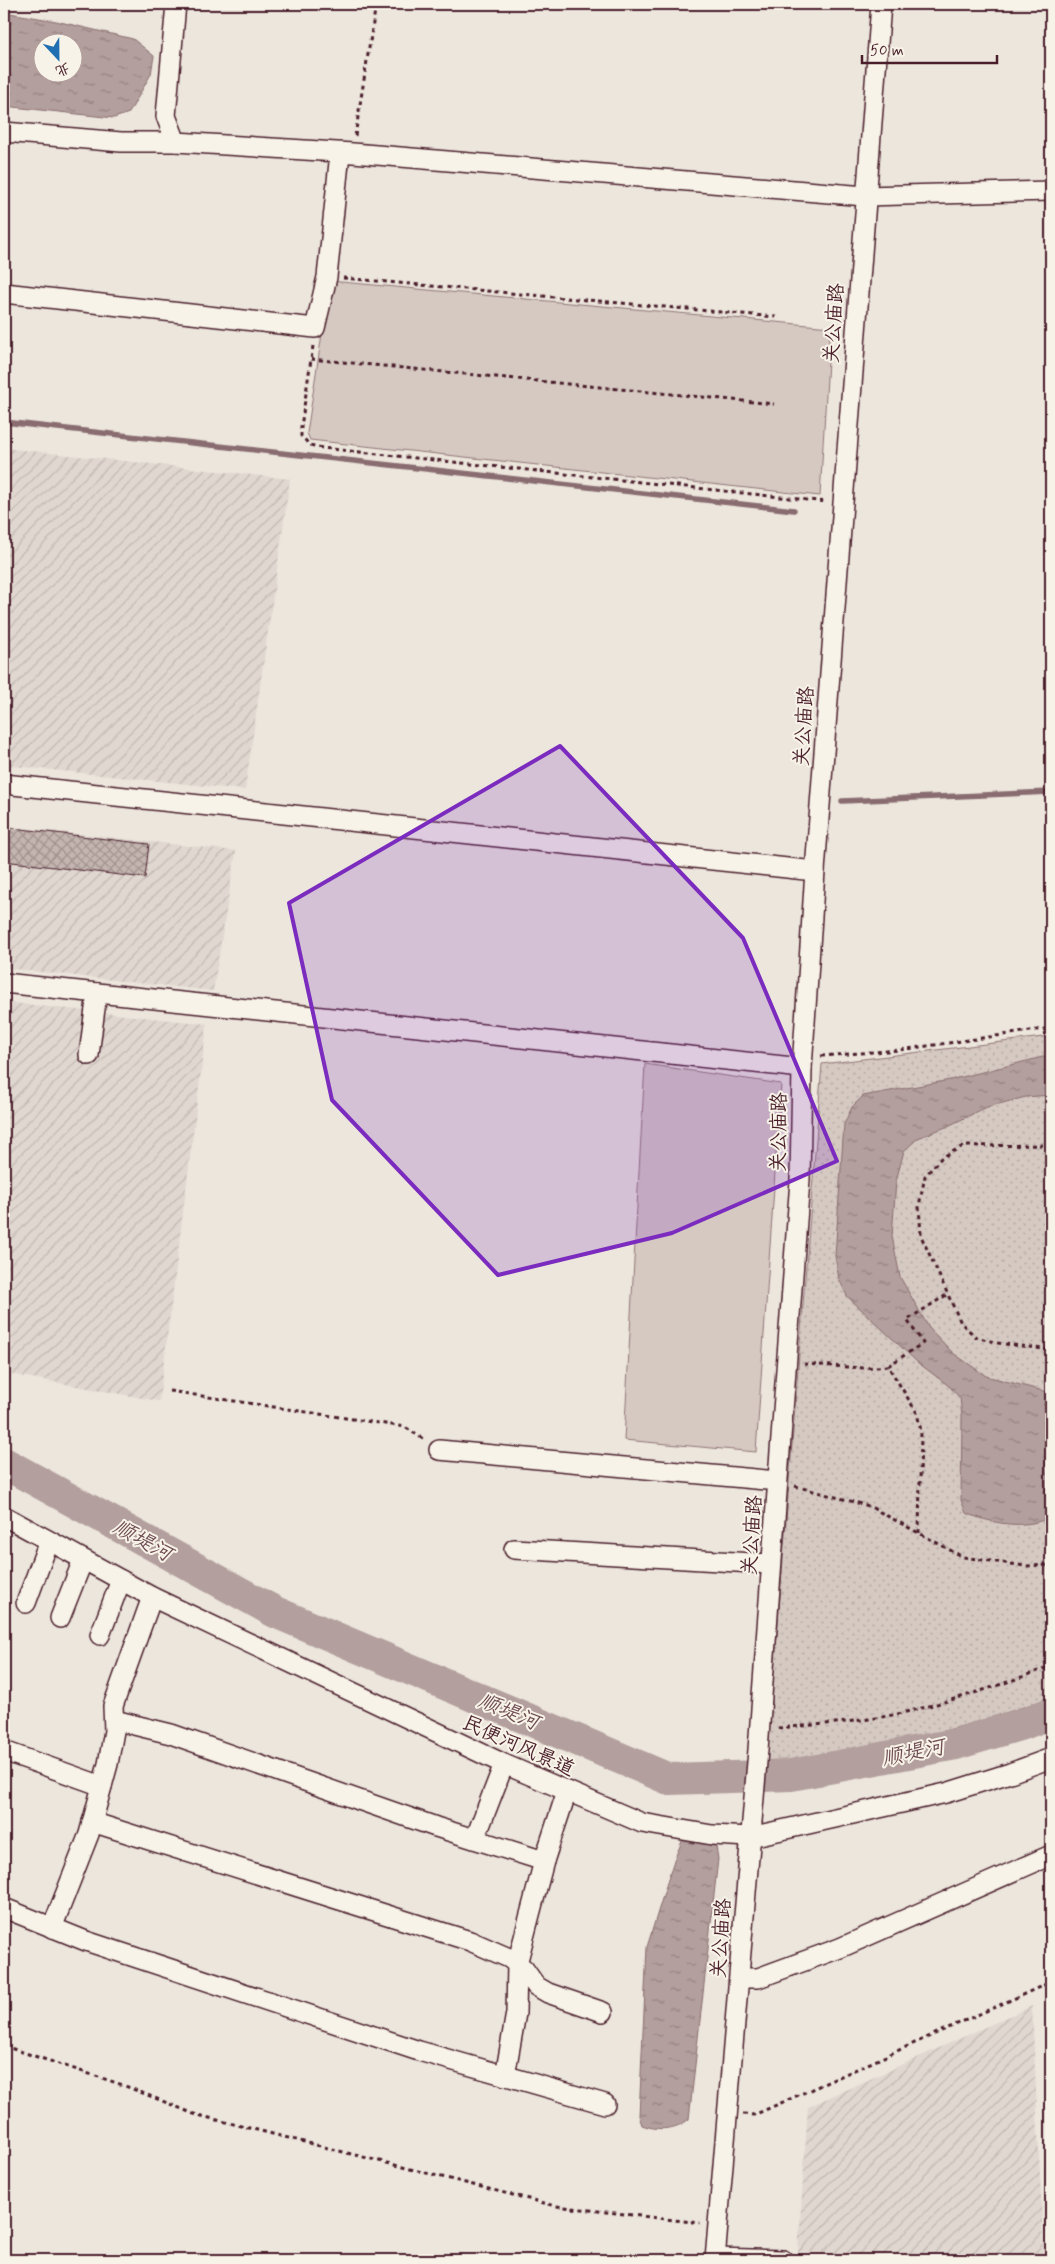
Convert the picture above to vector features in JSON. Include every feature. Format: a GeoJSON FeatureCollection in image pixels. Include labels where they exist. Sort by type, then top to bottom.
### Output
{"type":"FeatureCollection","features":[{"type":"Feature","properties":{"kind":"street"},"geometry":{"type":"LineString","coordinates":[[176,4],[166,116],[176,142]]}},
{"type":"Feature","properties":{"kind":"street","name":"关公庙路"},"geometry":{"type":"LineString","coordinates":[[715,2259],[740,1978],[750,1829],[760,1729],[800,1180],[802,1062],[815,871],[881,4]]}},
{"type":"Feature","properties":{"kind":"street"},"geometry":{"type":"LineString","coordinates":[[4,132],[121,142],[176,142],[346,153],[865,196],[1051,191]]}},
{"type":"Feature","properties":{"kind":"street"},"geometry":{"type":"LineString","coordinates":[[4,293],[316,328],[327,277],[346,153]]}},
{"type":"Feature","properties":{"kind":"street"},"geometry":{"type":"LineString","coordinates":[[4,784],[815,871]]}},
{"type":"Feature","properties":{"kind":"street"},"geometry":{"type":"LineString","coordinates":[[4,983],[802,1062]]}},
{"type":"Feature","properties":{"kind":"street"},"geometry":{"type":"LineString","coordinates":[[89,1055],[97,993]]}},
{"type":"Feature","properties":{"kind":"street"},"geometry":{"type":"LineString","coordinates":[[439,1450],[777,1481]]}},
{"type":"Feature","properties":{"kind":"street","name":"民便河风景道"},"geometry":{"type":"LineString","coordinates":[[4,1516],[152,1597],[504,1764],[642,1823],[712,1835],[750,1829],[946,1793],[1010,1774],[1051,1758]]}},
{"type":"Feature","properties":{"kind":"street"},"geometry":{"type":"LineString","coordinates":[[26,1604],[49,1541]]}},
{"type":"Feature","properties":{"kind":"street"},"geometry":{"type":"LineString","coordinates":[[514,1549],[771,1564]]}},
{"type":"Feature","properties":{"kind":"street"},"geometry":{"type":"LineString","coordinates":[[60,1618],[83,1560]]}},
{"type":"Feature","properties":{"kind":"street"},"geometry":{"type":"LineString","coordinates":[[100,1635],[121,1580]]}},
{"type":"Feature","properties":{"kind":"street"},"geometry":{"type":"LineString","coordinates":[[52,1928],[92,1822],[114,1731],[113,1706],[152,1597]]}},
{"type":"Feature","properties":{"kind":"street"},"geometry":{"type":"LineString","coordinates":[[114,1720],[171,1734],[544,1861]]}},
{"type":"Feature","properties":{"kind":"street"},"geometry":{"type":"LineString","coordinates":[[4,1751],[102,1786]]}},
{"type":"Feature","properties":{"kind":"street"},"geometry":{"type":"LineString","coordinates":[[475,1839],[504,1764]]}},
{"type":"Feature","properties":{"kind":"street"},"geometry":{"type":"LineString","coordinates":[[505,2076],[516,2012],[517,1964],[544,1861],[567,1791]]}},
{"type":"Feature","properties":{"kind":"street"},"geometry":{"type":"LineString","coordinates":[[92,1822],[470,1941],[509,1958],[517,1964],[536,1986],[548,1993],[603,2012]]}},
{"type":"Feature","properties":{"kind":"street"},"geometry":{"type":"LineString","coordinates":[[740,1978],[758,1978],[840,1948],[1051,1855]]}},
{"type":"Feature","properties":{"kind":"street"},"geometry":{"type":"LineString","coordinates":[[4,1908],[86,1942],[410,2048],[605,2104]]}},
{"type":"Feature","properties":{"kind":"street"},"geometry":{"type":"LineString","coordinates":[[715,2259],[783,2260]]}},
{"type":"Feature","properties":{"kind":"path"},"geometry":{"type":"LineString","coordinates":[[346,153],[376,4]]}},
{"type":"Feature","properties":{"kind":"path"},"geometry":{"type":"LineString","coordinates":[[327,277],[776,317]]}},
{"type":"Feature","properties":{"kind":"path"},"geometry":{"type":"LineString","coordinates":[[316,328],[301,436],[310,445],[322,448],[842,504]]}},
{"type":"Feature","properties":{"kind":"path"},"geometry":{"type":"LineString","coordinates":[[311,359],[774,404]]}},
{"type":"Feature","properties":{"kind":"path"},"geometry":{"type":"LineString","coordinates":[[802,1062],[1051,1028]]}},
{"type":"Feature","properties":{"kind":"path"},"geometry":{"type":"LineString","coordinates":[[1051,1145],[963,1146],[941,1158],[925,1176],[919,1206],[921,1236],[961,1324],[976,1336],[998,1343],[1051,1350]]}},
{"type":"Feature","properties":{"kind":"path"},"geometry":{"type":"LineString","coordinates":[[786,1363],[863,1368],[888,1366],[923,1343],[907,1320],[948,1294]]}},
{"type":"Feature","properties":{"kind":"path"},"geometry":{"type":"LineString","coordinates":[[888,1366],[917,1413],[921,1432],[919,1533]]}},
{"type":"Feature","properties":{"kind":"path"},"geometry":{"type":"LineString","coordinates":[[169,1391],[405,1427],[439,1450]]}},
{"type":"Feature","properties":{"kind":"path"},"geometry":{"type":"LineString","coordinates":[[777,1481],[869,1506],[963,1557],[1025,1566],[1051,1565]]}},
{"type":"Feature","properties":{"kind":"path"},"geometry":{"type":"LineString","coordinates":[[760,1729],[847,1722],[909,1712],[1004,1684],[1051,1666]]}},
{"type":"Feature","properties":{"kind":"path"},"geometry":{"type":"LineString","coordinates":[[728,2112],[754,2116],[1051,1982]]}},
{"type":"Feature","properties":{"kind":"path"},"geometry":{"type":"LineString","coordinates":[[4,2046],[122,2085],[194,2114],[556,2206],[718,2225]]}},
{"type":"Feature","properties":{"kind":"highlighted area"},"geometry":{"type":"Polygon","coordinates":[[[560,746],[743,938],[837,1161],[672,1233],[498,1275],[332,1100],[289,903],[560,746]]]}},
{"type":"Feature","properties":{"kind":"shaded area"},"geometry":{"type":"Polygon","coordinates":[[[330,281],[830,327],[820,496],[310,440],[307,433],[330,281]]]}},
{"type":"Feature","properties":{"kind":"shaded area"},"geometry":{"type":"Polygon","coordinates":[[[4,448],[290,479],[245,790],[4,765],[4,448]]]}},
{"type":"Feature","properties":{"kind":"shaded area"},"geometry":{"type":"Polygon","coordinates":[[[4,826],[236,851],[213,991],[4,968],[4,826]]]}},
{"type":"Feature","properties":{"kind":"shaded area"},"geometry":{"type":"Polygon","coordinates":[[[4,1002],[207,1024],[159,1401],[4,1373],[4,1002]]]}},
{"type":"Feature","properties":{"kind":"shaded area"},"geometry":{"type":"Polygon","coordinates":[[[1051,1036],[1051,1697],[974,1723],[879,1747],[815,1759],[767,1762],[822,1064],[1051,1036]]]}},
{"type":"Feature","properties":{"kind":"shaded area"},"geometry":{"type":"Polygon","coordinates":[[[645,1064],[781,1084],[756,1452],[624,1440],[645,1064]]]}},
{"type":"Feature","properties":{"kind":"shaded area"},"geometry":{"type":"Polygon","coordinates":[[[1032,2006],[1044,2260],[798,2252],[808,2107],[1032,2006]]]}},
{"type":"Feature","properties":{"kind":"water"},"geometry":{"type":"Polygon","coordinates":[[[4,12],[56,21],[133,39],[154,56],[151,74],[129,113],[114,118],[4,106],[4,12]]]}},
{"type":"Feature","properties":{"kind":"water"},"geometry":{"type":"Polygon","coordinates":[[[1051,1055],[1051,1095],[1026,1097],[987,1107],[918,1138],[904,1151],[896,1181],[892,1236],[900,1277],[929,1328],[953,1353],[986,1376],[1051,1393],[1051,1517],[1030,1523],[998,1523],[966,1513],[961,1500],[962,1417],[960,1398],[949,1386],[917,1362],[847,1296],[839,1279],[835,1256],[844,1124],[852,1107],[863,1096],[950,1080],[1051,1055]]]}},
{"type":"Feature","properties":{"kind":"water"},"geometry":{"type":"Polygon","coordinates":[[[683,1839],[716,1846],[718,1859],[689,2119],[673,2127],[660,2129],[642,2125],[639,2116],[647,1947],[674,1860],[683,1839]]]}},
{"type":"Feature","properties":{"kind":"building"},"geometry":{"type":"Polygon","coordinates":[[[4,827],[149,844],[145,878],[4,861],[4,827]]]}},
{"type":"Feature","properties":{"kind":"waterway"},"geometry":{"type":"LineString","coordinates":[[4,422],[794,510]]}},
{"type":"Feature","properties":{"kind":"waterway"},"geometry":{"type":"LineString","coordinates":[[842,801],[1051,792]]}},
{"type":"Feature","properties":{"kind":"waterway","name":"顺堤河"},"geometry":{"type":"LineString","coordinates":[[4,1463],[275,1612],[669,1779],[791,1775],[956,1744],[1026,1723],[1051,1713]]}}]}
